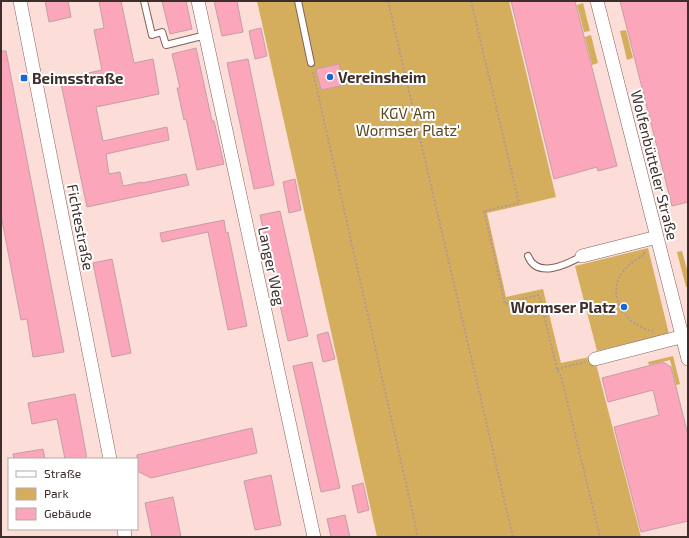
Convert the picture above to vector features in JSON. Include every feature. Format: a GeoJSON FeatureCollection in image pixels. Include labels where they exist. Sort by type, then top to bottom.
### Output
{"type":"FeatureCollection","features":[{"type":"Feature","properties":{"kind":"street","name":"Fichtestraße"},"geometry":{"type":"LineString","coordinates":[[20,1],[110,458]]}},
{"type":"Feature","properties":{"kind":"street","name":"Langer Weg"},"geometry":{"type":"LineString","coordinates":[[198,1],[314,537]]}},
{"type":"Feature","properties":{"kind":"street","name":"Wolfenbütteler Straße"},"geometry":{"type":"LineString","coordinates":[[597,1],[656,237],[685,336],[688,360]]}},
{"type":"Feature","properties":{"kind":"street"},"geometry":{"type":"LineString","coordinates":[[582,256],[656,237]]}},
{"type":"Feature","properties":{"kind":"street"},"geometry":{"type":"LineString","coordinates":[[595,359],[685,336]]}},
{"type":"Feature","properties":{"kind":"lane"},"geometry":{"type":"LineString","coordinates":[[144,1],[152,35],[162,32],[166,45],[206,35]]}},
{"type":"Feature","properties":{"kind":"lane"},"geometry":{"type":"LineString","coordinates":[[298,1],[311,63]]}},
{"type":"Feature","properties":{"kind":"lane"},"geometry":{"type":"LineString","coordinates":[[528,256],[530,262],[536,267],[545,269],[572,262],[582,256]]}},
{"type":"Feature","properties":{"kind":"path"},"geometry":{"type":"LineString","coordinates":[[388,1],[513,537]]}},
{"type":"Feature","properties":{"kind":"path"},"geometry":{"type":"LineString","coordinates":[[311,63],[418,537]]}},
{"type":"Feature","properties":{"kind":"path"},"geometry":{"type":"LineString","coordinates":[[642,241],[644,255],[626,267],[621,275],[617,284],[618,297],[622,310],[628,318],[645,330],[664,333],[666,341]]}},
{"type":"Feature","properties":{"kind":"path"},"geometry":{"type":"LineString","coordinates":[[557,369],[595,359]]}},
{"type":"Feature","properties":{"kind":"green space","name":"KGV 'Am Wormser Platz'"},"geometry":{"type":"Polygon","coordinates":[[[257,1],[509,1],[556,197],[487,213],[506,297],[543,289],[561,363],[594,356],[641,537],[377,537],[257,1]]]}},
{"type":"Feature","properties":{"kind":"green space"},"geometry":{"type":"Polygon","coordinates":[[[583,3],[590,31],[584,32],[577,5],[583,3]]]}},
{"type":"Feature","properties":{"kind":"green space"},"geometry":{"type":"Polygon","coordinates":[[[626,30],[633,58],[627,60],[620,31],[626,30]]]}},
{"type":"Feature","properties":{"kind":"green space"},"geometry":{"type":"Polygon","coordinates":[[[591,35],[598,63],[592,65],[585,37],[591,35]]]}},
{"type":"Feature","properties":{"kind":"green space","name":"Wormser Platz"},"geometry":{"type":"Polygon","coordinates":[[[648,248],[669,334],[597,351],[575,266],[648,248]]]}},
{"type":"Feature","properties":{"kind":"green space"},"geometry":{"type":"Polygon","coordinates":[[[682,251],[688,273],[688,287],[686,287],[677,252],[682,251]]]}},
{"type":"Feature","properties":{"kind":"green space"},"geometry":{"type":"Polygon","coordinates":[[[673,356],[680,384],[676,385],[670,360],[649,365],[648,362],[673,356]]]}},
{"type":"Feature","properties":{"kind":"building"},"geometry":{"type":"Polygon","coordinates":[[[45,1],[68,1],[71,17],[49,22],[45,1]]]}},
{"type":"Feature","properties":{"kind":"building"},"geometry":{"type":"Polygon","coordinates":[[[99,1],[121,1],[134,63],[153,59],[159,94],[96,107],[103,141],[167,127],[169,140],[106,154],[109,174],[120,172],[123,186],[186,174],[189,185],[87,207],[60,79],[102,70],[94,30],[104,28],[99,1]]]}},
{"type":"Feature","properties":{"kind":"building"},"geometry":{"type":"Polygon","coordinates":[[[162,1],[186,1],[192,29],[170,34],[162,1]]]}},
{"type":"Feature","properties":{"kind":"building"},"geometry":{"type":"Polygon","coordinates":[[[214,1],[237,1],[243,32],[222,36],[214,1]]]}},
{"type":"Feature","properties":{"kind":"building"},"geometry":{"type":"Polygon","coordinates":[[[511,1],[575,1],[617,166],[598,171],[597,167],[554,179],[511,1]]]}},
{"type":"Feature","properties":{"kind":"building"},"geometry":{"type":"Polygon","coordinates":[[[620,1],[688,1],[688,202],[672,206],[620,1]]]}},
{"type":"Feature","properties":{"kind":"building"},"geometry":{"type":"Polygon","coordinates":[[[261,28],[267,56],[255,59],[249,31],[261,28]]]}},
{"type":"Feature","properties":{"kind":"building"},"geometry":{"type":"Polygon","coordinates":[[[196,48],[212,121],[214,121],[224,164],[197,170],[186,119],[184,120],[177,88],[180,88],[172,54],[196,48]]]}},
{"type":"Feature","properties":{"kind":"building"},"geometry":{"type":"Polygon","coordinates":[[[1,51],[6,51],[64,352],[33,357],[27,319],[21,320],[1,215],[1,51]]]}},
{"type":"Feature","properties":{"kind":"building"},"geometry":{"type":"Polygon","coordinates":[[[248,59],[274,185],[254,189],[227,63],[248,59]]]}},
{"type":"Feature","properties":{"kind":"building","name":"Vereinsheim"},"geometry":{"type":"Polygon","coordinates":[[[339,64],[344,85],[321,90],[316,69],[339,64]]]}},
{"type":"Feature","properties":{"kind":"building"},"geometry":{"type":"Polygon","coordinates":[[[295,179],[301,210],[289,213],[283,182],[295,179]]]}},
{"type":"Feature","properties":{"kind":"building"},"geometry":{"type":"Polygon","coordinates":[[[280,211],[308,336],[288,341],[260,215],[280,211]]]}},
{"type":"Feature","properties":{"kind":"building"},"geometry":{"type":"Polygon","coordinates":[[[224,220],[226,233],[228,232],[247,326],[228,330],[208,232],[162,242],[160,233],[224,220]]]}},
{"type":"Feature","properties":{"kind":"building"},"geometry":{"type":"Polygon","coordinates":[[[112,259],[131,353],[112,357],[93,263],[112,259]]]}},
{"type":"Feature","properties":{"kind":"building"},"geometry":{"type":"Polygon","coordinates":[[[328,332],[335,359],[323,362],[317,335],[328,332]]]}},
{"type":"Feature","properties":{"kind":"building"},"geometry":{"type":"Polygon","coordinates":[[[312,362],[340,488],[321,492],[293,366],[312,362]]]}},
{"type":"Feature","properties":{"kind":"building"},"geometry":{"type":"Polygon","coordinates":[[[663,362],[671,367],[688,435],[688,521],[641,532],[614,427],[659,415],[653,390],[608,402],[602,378],[663,362]]]}},
{"type":"Feature","properties":{"kind":"building"},"geometry":{"type":"Polygon","coordinates":[[[75,394],[87,458],[65,458],[57,419],[32,424],[28,403],[75,394]]]}},
{"type":"Feature","properties":{"kind":"building"},"geometry":{"type":"Polygon","coordinates":[[[252,428],[257,453],[151,478],[138,472],[137,455],[252,428]]]}},
{"type":"Feature","properties":{"kind":"building"},"geometry":{"type":"Polygon","coordinates":[[[43,449],[45,458],[14,458],[13,454],[43,449]]]}},
{"type":"Feature","properties":{"kind":"building"},"geometry":{"type":"Polygon","coordinates":[[[271,475],[281,525],[255,530],[244,481],[271,475]]]}},
{"type":"Feature","properties":{"kind":"building"},"geometry":{"type":"Polygon","coordinates":[[[363,483],[369,510],[358,513],[352,486],[363,483]]]}},
{"type":"Feature","properties":{"kind":"building"},"geometry":{"type":"Polygon","coordinates":[[[173,497],[181,537],[152,537],[145,503],[173,497]]]}},
{"type":"Feature","properties":{"kind":"building"},"geometry":{"type":"Polygon","coordinates":[[[345,515],[350,537],[331,537],[327,519],[345,515]]]}},
{"type":"Feature","properties":{"kind":"place","name":"Vereinsheim"},"geometry":{"type":"Point","coordinates":[330,77]}},
{"type":"Feature","properties":{"kind":"place","name":"Beimsstraße"},"geometry":{"type":"Point","coordinates":[24,78]}},
{"type":"Feature","properties":{"kind":"place","name":"Wormser Platz"},"geometry":{"type":"Point","coordinates":[624,307]}}]}
